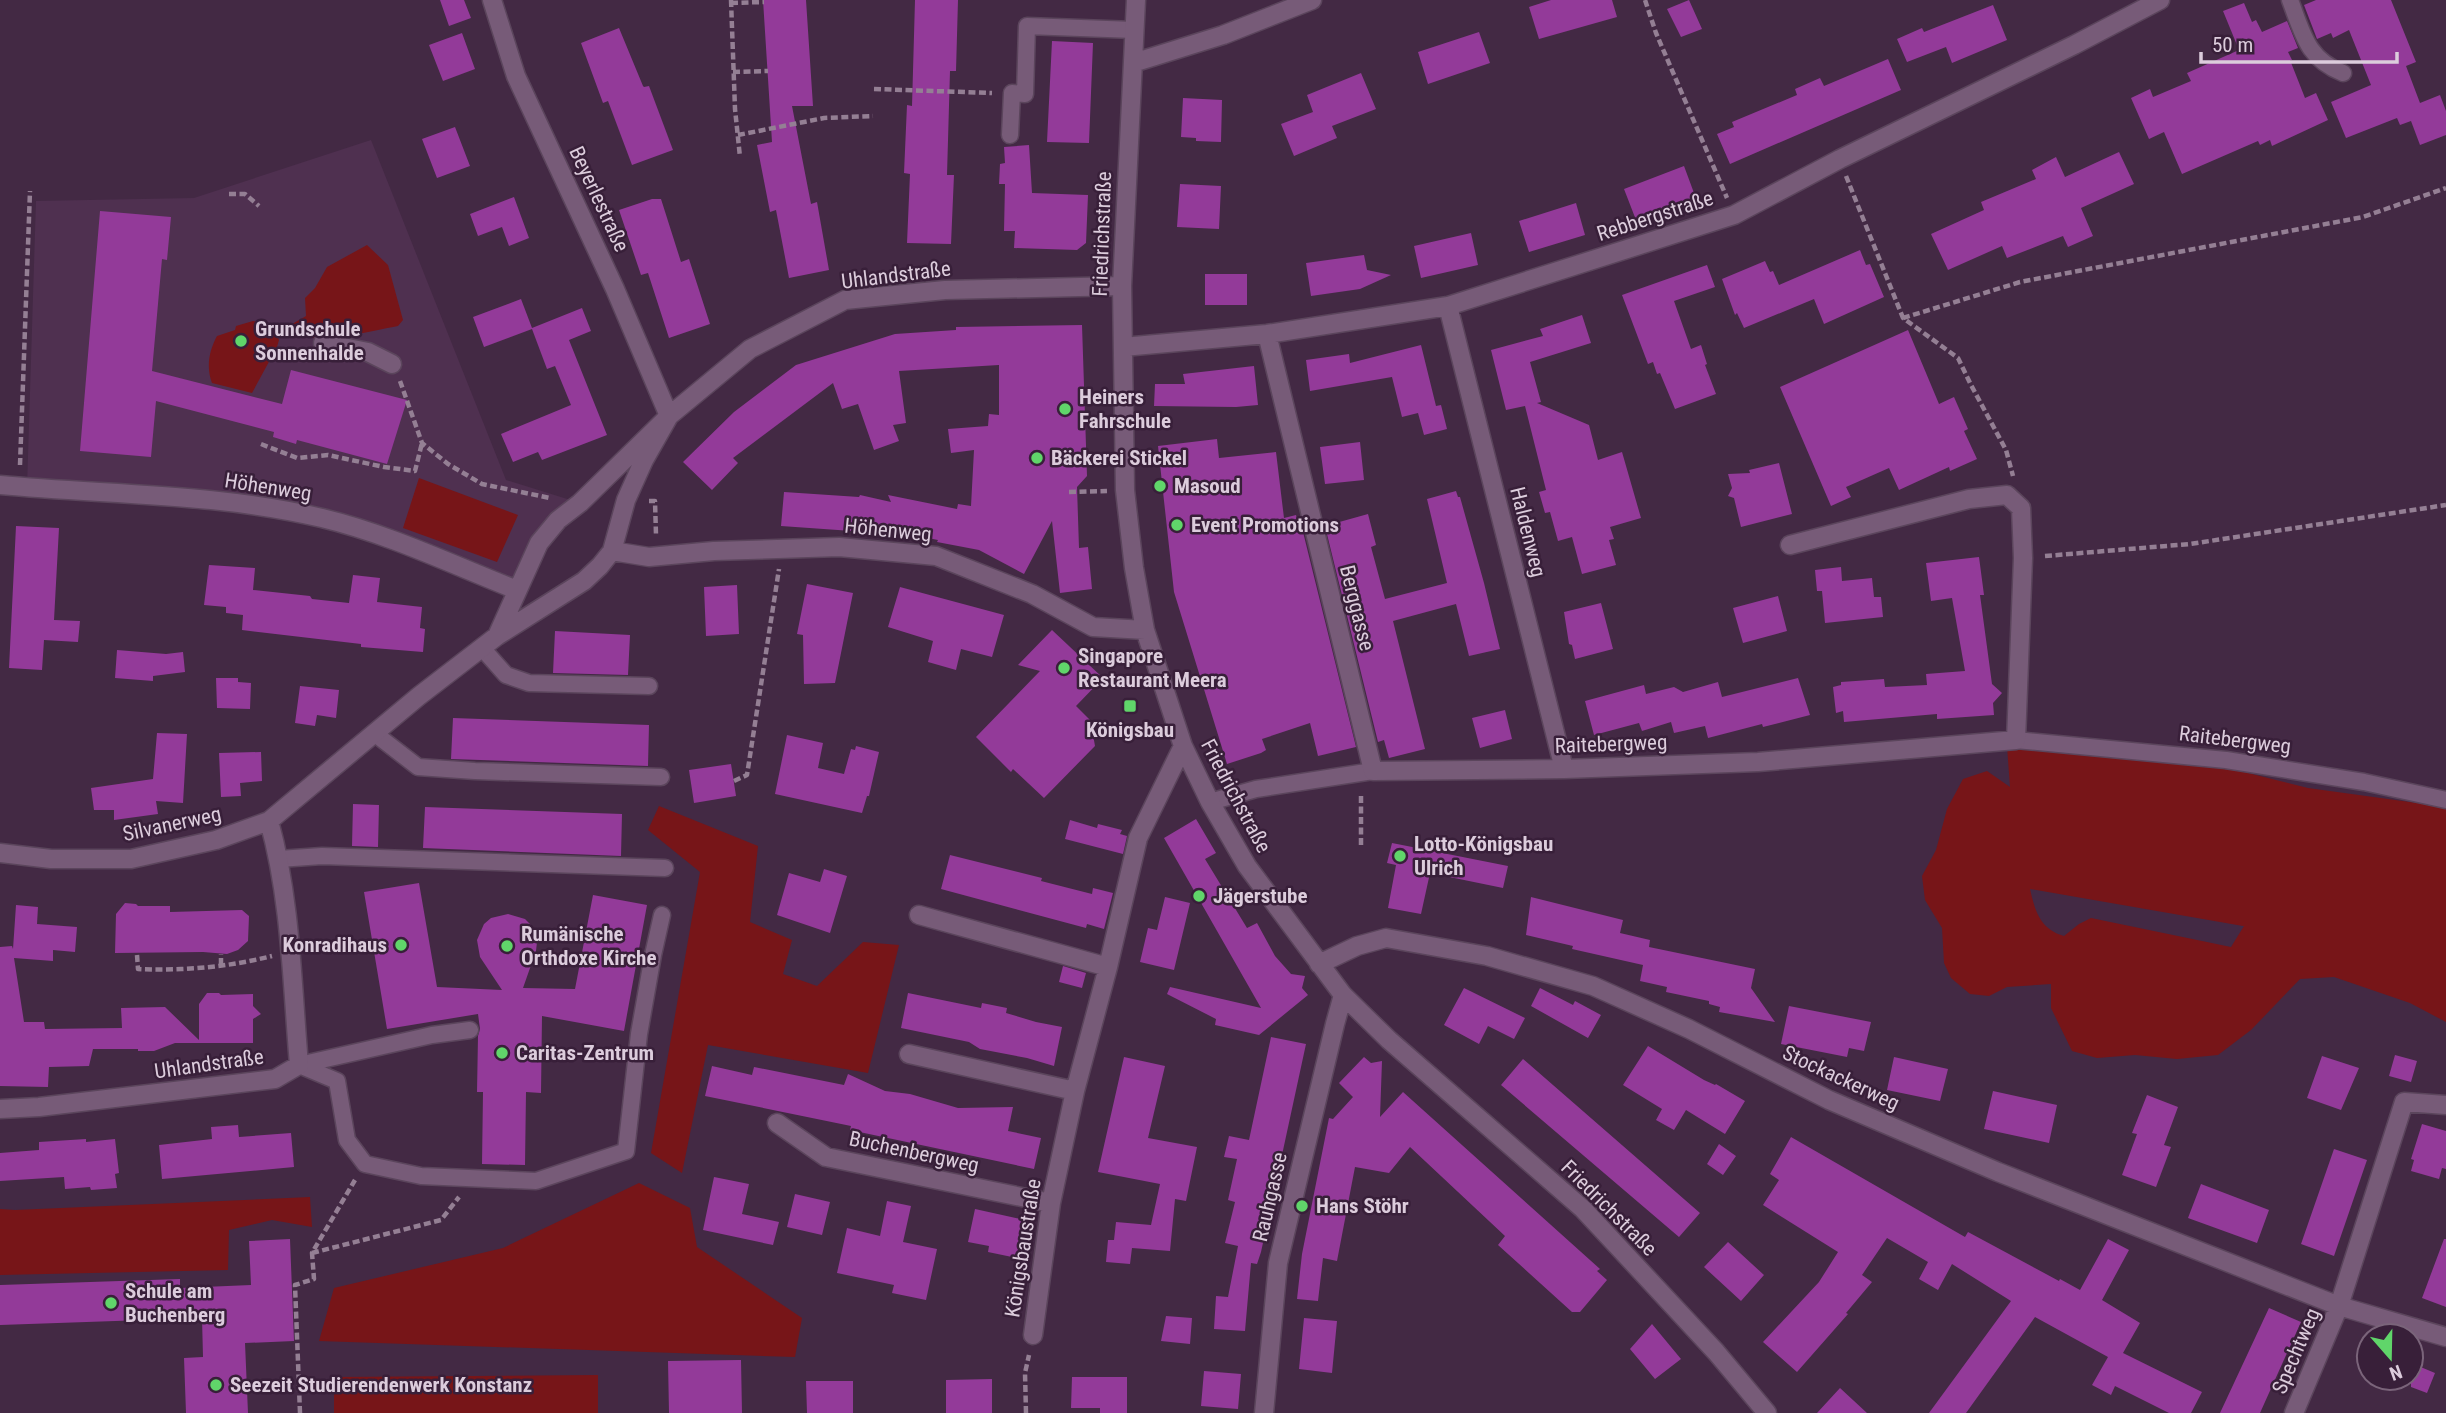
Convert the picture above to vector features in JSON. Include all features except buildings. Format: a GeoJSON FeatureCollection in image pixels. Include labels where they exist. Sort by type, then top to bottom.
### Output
{"type":"FeatureCollection","features":[{"type":"Feature","properties":{"kind":"street","name":"Beyerlestraße"},"geometry":{"type":"LineString","coordinates":[[492,0],[516,76],[615,289],[669,416]]}},
{"type":"Feature","properties":{"kind":"street","name":"Friedrichstraße"},"geometry":{"type":"LineString","coordinates":[[1136,0],[1122,286],[1125,490],[1134,568],[1145,630],[1182,746],[1210,803],[1247,866],[1343,995],[1389,1040],[1583,1209],[1716,1352],[1767,1413]]}},
{"type":"Feature","properties":{"kind":"street"},"geometry":{"type":"LineString","coordinates":[[1133,63],[1223,35],[1312,0]]}},
{"type":"Feature","properties":{"kind":"street","name":"Rebbergstraße"},"geometry":{"type":"LineString","coordinates":[[1123,347],[1267,334],[1448,306],[1734,215],[1840,159],[2160,0]]}},
{"type":"Feature","properties":{"kind":"street","name":"Uhlandstraße"},"geometry":{"type":"LineString","coordinates":[[497,636],[539,542],[558,520],[580,503],[669,416],[750,349],[845,300],[945,290],[1122,286]]}},
{"type":"Feature","properties":{"kind":"street","name":"Haldenweg"},"geometry":{"type":"LineString","coordinates":[[1448,306],[1564,769]]}},
{"type":"Feature","properties":{"kind":"street","name":"Berggasse"},"geometry":{"type":"LineString","coordinates":[[1267,334],[1368,771]]}},
{"type":"Feature","properties":{"kind":"street"},"geometry":{"type":"LineString","coordinates":[[323,343],[368,352],[392,364]]}},
{"type":"Feature","properties":{"kind":"street","name":"Uhlandstraße"},"geometry":{"type":"LineString","coordinates":[[269,821],[374,733],[497,636],[584,581],[612,551],[626,500],[644,460],[669,416]]}},
{"type":"Feature","properties":{"kind":"street","name":"Höhenweg"},"geometry":{"type":"LineString","coordinates":[[0,485],[156,495],[266,506],[376,534],[517,590]]}},
{"type":"Feature","properties":{"kind":"street"},"geometry":{"type":"LineString","coordinates":[[1790,545],[1969,499],[2007,495],[2021,508],[2023,558],[2016,740]]}},
{"type":"Feature","properties":{"kind":"street","name":"Höhenweg"},"geometry":{"type":"LineString","coordinates":[[612,551],[649,557],[782,547],[839,547],[936,556],[1032,594],[1093,628],[1145,630]]}},
{"type":"Feature","properties":{"kind":"street","name":"Raitebergweg"},"geometry":{"type":"LineString","coordinates":[[1368,771],[1564,769],[1758,762],[2016,740]]}},
{"type":"Feature","properties":{"kind":"street","name":"Königsbaustraße"},"geometry":{"type":"LineString","coordinates":[[1033,1335],[1051,1203],[1075,1091],[1138,838],[1182,746]]}},
{"type":"Feature","properties":{"kind":"street"},"geometry":{"type":"LineString","coordinates":[[269,821],[279,859],[299,1065]]}},
{"type":"Feature","properties":{"kind":"street","name":"Silvanerweg"},"geometry":{"type":"LineString","coordinates":[[0,853],[51,859],[131,859],[216,840],[269,821]]}},
{"type":"Feature","properties":{"kind":"street"},"geometry":{"type":"LineString","coordinates":[[919,915],[1108,967]]}},
{"type":"Feature","properties":{"kind":"street","name":"Stockackerweg"},"geometry":{"type":"LineString","coordinates":[[1319,964],[1357,946],[1386,938],[1487,956],[1593,986],[1689,1029],[1841,1105],[1998,1172],[2339,1306],[2446,1337]]}},
{"type":"Feature","properties":{"kind":"street","name":"Rauhgasse"},"geometry":{"type":"LineString","coordinates":[[1264,1413],[1278,1263],[1343,995]]}},
{"type":"Feature","properties":{"kind":"street"},"geometry":{"type":"LineString","coordinates":[[909,1054],[1075,1091]]}},
{"type":"Feature","properties":{"kind":"street","name":"Uhlandstraße"},"geometry":{"type":"LineString","coordinates":[[0,1109],[39,1107],[262,1081],[275,1079],[299,1065]]}},
{"type":"Feature","properties":{"kind":"street"},"geometry":{"type":"LineString","coordinates":[[2339,1306],[2404,1102],[2446,1105]]}},
{"type":"Feature","properties":{"kind":"street","name":"Buchenbergweg"},"geometry":{"type":"LineString","coordinates":[[777,1123],[826,1157],[1051,1203]]}},
{"type":"Feature","properties":{"kind":"street","name":"Spechtweg"},"geometry":{"type":"LineString","coordinates":[[2294,1413],[2339,1306]]}},
{"type":"Feature","properties":{"kind":"lane"},"geometry":{"type":"LineString","coordinates":[[2290,0],[2306,42],[2315,55],[2326,66],[2343,73]]}},
{"type":"Feature","properties":{"kind":"lane"},"geometry":{"type":"LineString","coordinates":[[1010,135],[1012,93],[1026,94],[1027,26],[1134,30]]}},
{"type":"Feature","properties":{"kind":"lane"},"geometry":{"type":"LineString","coordinates":[[482,648],[506,675],[529,683],[649,687]]}},
{"type":"Feature","properties":{"kind":"lane"},"geometry":{"type":"LineString","coordinates":[[374,733],[418,767],[661,777]]}},
{"type":"Feature","properties":{"kind":"lane","name":"Raitebergweg"},"geometry":{"type":"LineString","coordinates":[[2016,740],[2226,760],[2364,782],[2446,800]]}},
{"type":"Feature","properties":{"kind":"lane","name":"Raitebergweg"},"geometry":{"type":"LineString","coordinates":[[1210,803],[1256,789],[1368,771]]}},
{"type":"Feature","properties":{"kind":"lane"},"geometry":{"type":"LineString","coordinates":[[279,859],[322,856],[665,869]]}},
{"type":"Feature","properties":{"kind":"lane"},"geometry":{"type":"LineString","coordinates":[[299,1065],[337,1081],[347,1140],[365,1164],[421,1176],[536,1181],[626,1151],[639,1034],[662,915]]}},
{"type":"Feature","properties":{"kind":"lane"},"geometry":{"type":"LineString","coordinates":[[299,1065],[432,1035],[470,1030]]}},
{"type":"Feature","properties":{"kind":"path"},"geometry":{"type":"LineString","coordinates":[[1645,0],[1656,33],[1734,215]]}},
{"type":"Feature","properties":{"kind":"path"},"geometry":{"type":"LineString","coordinates":[[740,157],[731,2],[764,2]]}},
{"type":"Feature","properties":{"kind":"path"},"geometry":{"type":"LineString","coordinates":[[733,72],[768,71]]}},
{"type":"Feature","properties":{"kind":"path"},"geometry":{"type":"LineString","coordinates":[[874,89],[1012,93]]}},
{"type":"Feature","properties":{"kind":"path"},"geometry":{"type":"LineString","coordinates":[[738,135],[824,118],[873,116]]}},
{"type":"Feature","properties":{"kind":"path"},"geometry":{"type":"LineString","coordinates":[[1840,159],[1903,318],[1958,358],[2006,450],[2021,508]]}},
{"type":"Feature","properties":{"kind":"path"},"geometry":{"type":"LineString","coordinates":[[1903,318],[2020,282],[2363,217],[2446,188]]}},
{"type":"Feature","properties":{"kind":"path"},"geometry":{"type":"LineString","coordinates":[[19,487],[30,191]]}},
{"type":"Feature","properties":{"kind":"path"},"geometry":{"type":"LineString","coordinates":[[229,194],[245,194],[258,206]]}},
{"type":"Feature","properties":{"kind":"path"},"geometry":{"type":"LineString","coordinates":[[261,444],[296,458],[328,455],[415,471],[422,443],[409,403]]}},
{"type":"Feature","properties":{"kind":"path"},"geometry":{"type":"LineString","coordinates":[[422,443],[448,464],[482,484],[580,503]]}},
{"type":"Feature","properties":{"kind":"path"},"geometry":{"type":"LineString","coordinates":[[1069,492],[1125,490]]}},
{"type":"Feature","properties":{"kind":"path"},"geometry":{"type":"LineString","coordinates":[[626,500],[655,501],[656,540],[649,557]]}},
{"type":"Feature","properties":{"kind":"path"},"geometry":{"type":"LineString","coordinates":[[2023,558],[2190,544],[2446,505]]}},
{"type":"Feature","properties":{"kind":"path"},"geometry":{"type":"LineString","coordinates":[[734,781],[747,775],[782,547]]}},
{"type":"Feature","properties":{"kind":"path"},"geometry":{"type":"LineString","coordinates":[[1361,845],[1368,771]]}},
{"type":"Feature","properties":{"kind":"path"},"geometry":{"type":"LineString","coordinates":[[137,955],[138,969],[166,970],[236,965],[290,951]]}},
{"type":"Feature","properties":{"kind":"path"},"geometry":{"type":"LineString","coordinates":[[221,954],[221,965]]}},
{"type":"Feature","properties":{"kind":"path"},"geometry":{"type":"LineString","coordinates":[[300,1413],[295,1285],[314,1279],[312,1253],[365,1164]]}},
{"type":"Feature","properties":{"kind":"path"},"geometry":{"type":"LineString","coordinates":[[312,1253],[441,1220],[472,1179]]}},
{"type":"Feature","properties":{"kind":"path","name":"Königsbaustraße"},"geometry":{"type":"LineString","coordinates":[[1027,1413],[1025,1373],[1033,1335]]}},
{"type":"Feature","properties":{"kind":"shaded area","name":"Grundschule Sonnenhalde"},"geometry":{"type":"Polygon","coordinates":[[[371,140],[506,480],[580,503],[558,520],[517,590],[325,519],[27,488],[36,201],[194,198],[371,140]]]}},
{"type":"Feature","properties":{"kind":"shaded area"},"geometry":{"type":"Polygon","coordinates":[[[367,245],[388,265],[403,320],[398,326],[326,338],[299,336],[289,331],[287,327],[306,316],[305,298],[315,288],[327,267],[367,245]]]}},
{"type":"Feature","properties":{"kind":"shaded area"},"geometry":{"type":"Polygon","coordinates":[[[253,321],[272,324],[279,340],[252,393],[212,383],[209,359],[217,336],[253,321]]]}},
{"type":"Feature","properties":{"kind":"shaded area"},"geometry":{"type":"Polygon","coordinates":[[[419,478],[518,515],[497,562],[403,528],[419,478]]]}},
{"type":"Feature","properties":{"kind":"shaded area"},"geometry":{"type":"Polygon","coordinates":[[[2007,746],[2216,765],[2308,788],[2446,807],[2446,1022],[2410,1003],[2334,977],[2300,979],[2251,1030],[2218,1055],[2177,1059],[2135,1055],[2097,1058],[2072,1051],[2051,1008],[2051,984],[2007,987],[1989,996],[1970,994],[1951,978],[1944,963],[1942,928],[1925,900],[1922,876],[1936,850],[1947,809],[1963,779],[1987,771],[2010,787],[2007,746]],[[2030,889],[2044,924],[2064,936],[2091,918],[2231,947],[2244,926],[2030,889]]]}},
{"type":"Feature","properties":{"kind":"shaded area"},"geometry":{"type":"Polygon","coordinates":[[[659,806],[758,846],[750,922],[792,940],[783,974],[817,986],[863,942],[899,945],[868,1073],[708,1045],[682,1173],[651,1153],[700,872],[648,830],[659,806]]]}},
{"type":"Feature","properties":{"kind":"shaded area"},"geometry":{"type":"Polygon","coordinates":[[[639,1183],[690,1208],[697,1247],[802,1318],[795,1357],[319,1341],[334,1288],[503,1248],[639,1183]]]}},
{"type":"Feature","properties":{"kind":"shaded area"},"geometry":{"type":"Polygon","coordinates":[[[310,1197],[312,1227],[272,1220],[229,1230],[228,1270],[0,1275],[0,1209],[310,1197]]]}},
{"type":"Feature","properties":{"kind":"shaded area"},"geometry":{"type":"Polygon","coordinates":[[[598,1375],[598,1413],[334,1413],[334,1377],[598,1375]]]}},
{"type":"Feature","properties":{"kind":"place","name":"Grundschule Sonnenhalde"},"geometry":{"type":"Point","coordinates":[241,341]}},
{"type":"Feature","properties":{"kind":"place","name":"Heiners Fahrschule"},"geometry":{"type":"Point","coordinates":[1065,409]}},
{"type":"Feature","properties":{"kind":"place","name":"Bäckerei Stickel"},"geometry":{"type":"Point","coordinates":[1037,458]}},
{"type":"Feature","properties":{"kind":"place","name":"Masoud"},"geometry":{"type":"Point","coordinates":[1160,486]}},
{"type":"Feature","properties":{"kind":"place","name":"Event Promotions"},"geometry":{"type":"Point","coordinates":[1177,525]}},
{"type":"Feature","properties":{"kind":"place","name":"Singapore Restaurant Meera"},"geometry":{"type":"Point","coordinates":[1064,668]}},
{"type":"Feature","properties":{"kind":"place","name":"Königsbau"},"geometry":{"type":"Point","coordinates":[1130,706]}},
{"type":"Feature","properties":{"kind":"place","name":"Lotto-Königsbau Ulrich"},"geometry":{"type":"Point","coordinates":[1400,856]}},
{"type":"Feature","properties":{"kind":"place","name":"Jägerstube"},"geometry":{"type":"Point","coordinates":[1199,896]}},
{"type":"Feature","properties":{"kind":"place","name":"Konradihaus"},"geometry":{"type":"Point","coordinates":[401,945]}},
{"type":"Feature","properties":{"kind":"place","name":"Rumänische Orthdoxe Kirche"},"geometry":{"type":"Point","coordinates":[507,946]}},
{"type":"Feature","properties":{"kind":"place","name":"Caritas-Zentrum"},"geometry":{"type":"Point","coordinates":[502,1053]}},
{"type":"Feature","properties":{"kind":"place","name":"Hans Stöhr"},"geometry":{"type":"Point","coordinates":[1302,1206]}},
{"type":"Feature","properties":{"kind":"place","name":"Schule am Buchenberg"},"geometry":{"type":"Point","coordinates":[111,1303]}},
{"type":"Feature","properties":{"kind":"place","name":"Seezeit Studierendenwerk Konstanz"},"geometry":{"type":"Point","coordinates":[216,1385]}}]}
